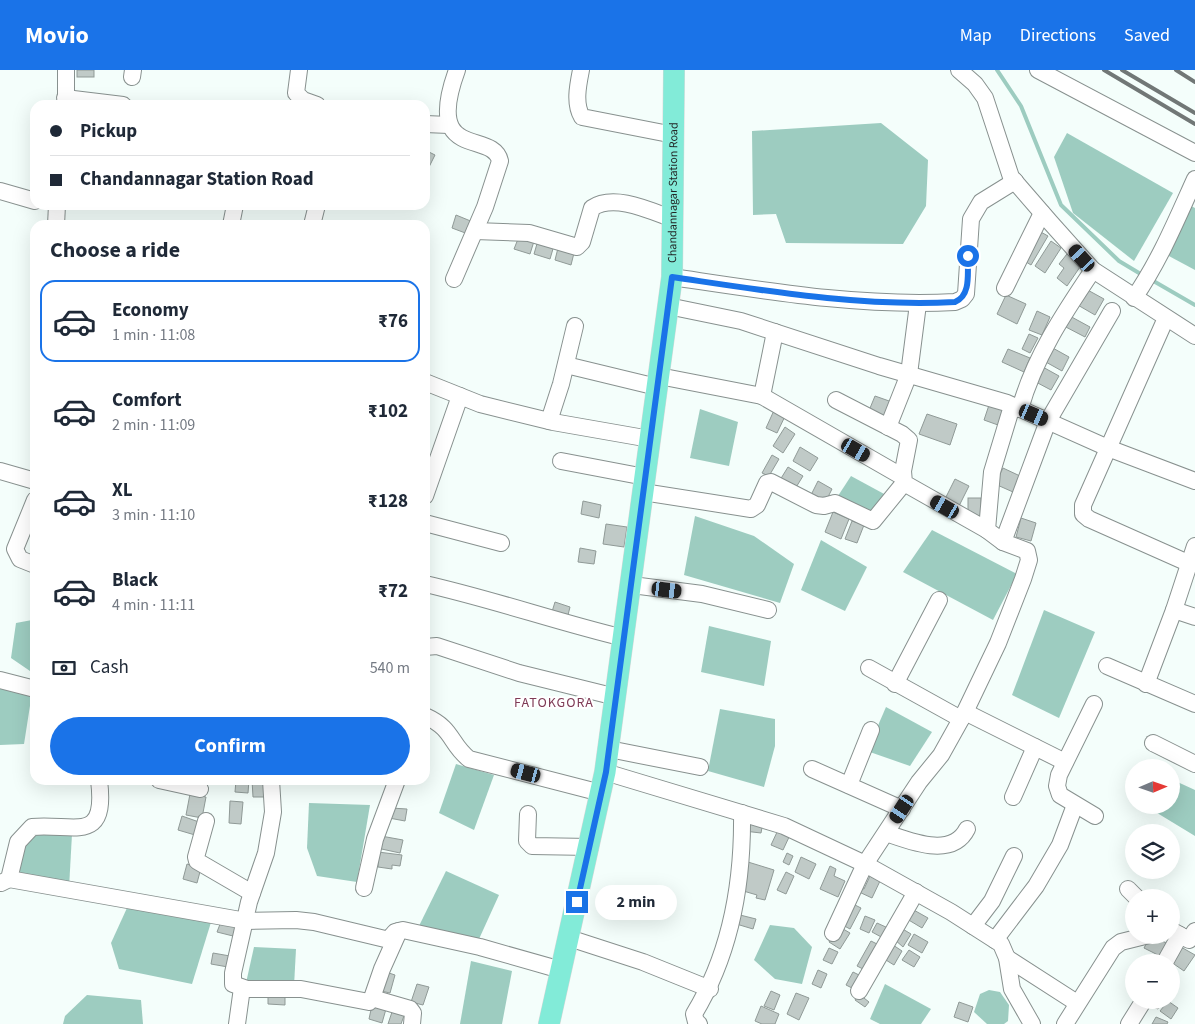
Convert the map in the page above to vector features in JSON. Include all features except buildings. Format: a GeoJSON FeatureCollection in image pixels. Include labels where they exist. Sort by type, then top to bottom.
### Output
{"type":"FeatureCollection","features":[{"type":"Feature","properties":{"kind":"main road","name":"Chandannagar Station Road"},"geometry":{"type":"LineString","coordinates":[[549,1024],[603,782],[632,585],[672,277],[674,70]]}},
{"type":"Feature","properties":{"kind":"street"},"geometry":{"type":"LineString","coordinates":[[65,100],[66,70]]}},
{"type":"Feature","properties":{"kind":"street"},"geometry":{"type":"LineString","coordinates":[[299,70],[296,93],[303,100]]}},
{"type":"Feature","properties":{"kind":"street"},"geometry":{"type":"LineString","coordinates":[[454,279],[475,231],[499,166],[499,156],[495,152],[466,140],[455,133],[449,125],[446,114],[448,99],[457,70]]}},
{"type":"Feature","properties":{"kind":"street"},"geometry":{"type":"LineString","coordinates":[[581,70],[577,101],[582,117],[674,135]]}},
{"type":"Feature","properties":{"kind":"street"},"geometry":{"type":"LineString","coordinates":[[958,70],[975,84],[985,98],[1011,177],[1042,214],[1093,270],[1195,336]]}},
{"type":"Feature","properties":{"kind":"street"},"geometry":{"type":"LineString","coordinates":[[1038,70],[1195,153]]}},
{"type":"Feature","properties":{"kind":"street"},"geometry":{"type":"LineString","coordinates":[[430,124],[449,125]]}},
{"type":"Feature","properties":{"kind":"street"},"geometry":{"type":"LineString","coordinates":[[1134,298],[1147,279],[1195,179]]}},
{"type":"Feature","properties":{"kind":"street"},"geometry":{"type":"LineString","coordinates":[[672,277],[817,298],[918,304],[955,302],[962,299],[966,294],[971,218],[981,202],[1015,182]]}},
{"type":"Feature","properties":{"kind":"street"},"geometry":{"type":"LineString","coordinates":[[0,191],[30,200]]}},
{"type":"Feature","properties":{"kind":"street"},"geometry":{"type":"LineString","coordinates":[[475,231],[529,233],[577,247],[580,246],[592,208],[597,204],[629,205],[673,219]]}},
{"type":"Feature","properties":{"kind":"street"},"geometry":{"type":"LineString","coordinates":[[1006,288],[1042,214]]}},
{"type":"Feature","properties":{"kind":"street"},"geometry":{"type":"LineString","coordinates":[[987,530],[992,472],[1016,407],[1053,332],[1093,270]]}},
{"type":"Feature","properties":{"kind":"street"},"geometry":{"type":"LineString","coordinates":[[888,427],[909,374],[918,304]]}},
{"type":"Feature","properties":{"kind":"street"},"geometry":{"type":"LineString","coordinates":[[668,306],[741,321],[1016,407],[1108,448],[1195,481]]}},
{"type":"Feature","properties":{"kind":"street"},"geometry":{"type":"LineString","coordinates":[[1003,542],[1048,421],[1112,311]]}},
{"type":"Feature","properties":{"kind":"street"},"geometry":{"type":"LineString","coordinates":[[1166,318],[1083,505],[1083,514],[1090,519],[1188,563]]}},
{"type":"Feature","properties":{"kind":"street"},"geometry":{"type":"LineString","coordinates":[[549,421],[566,365],[575,326]]}},
{"type":"Feature","properties":{"kind":"street"},"geometry":{"type":"LineString","coordinates":[[762,396],[775,332]]}},
{"type":"Feature","properties":{"kind":"street"},"geometry":{"type":"LineString","coordinates":[[566,365],[658,382],[762,396],[987,530],[1003,542],[1027,551],[1029,560],[998,643],[963,716],[942,755],[919,782],[865,864],[833,933]]}},
{"type":"Feature","properties":{"kind":"street"},"geometry":{"type":"LineString","coordinates":[[430,384],[480,404],[549,421],[650,439]]}},
{"type":"Feature","properties":{"kind":"street"},"geometry":{"type":"LineString","coordinates":[[430,482],[460,396]]}},
{"type":"Feature","properties":{"kind":"street"},"geometry":{"type":"LineString","coordinates":[[561,461],[644,484],[752,510],[757,505],[767,483],[771,482],[816,505],[824,506],[835,503],[872,521],[904,480],[909,440],[836,400]]}},
{"type":"Feature","properties":{"kind":"street"},"geometry":{"type":"LineString","coordinates":[[0,471],[30,480]]}},
{"type":"Feature","properties":{"kind":"street"},"geometry":{"type":"LineString","coordinates":[[30,513],[16,549],[20,559],[30,563]]}},
{"type":"Feature","properties":{"kind":"street"},"geometry":{"type":"LineString","coordinates":[[430,524],[501,543]]}},
{"type":"Feature","properties":{"kind":"street"},"geometry":{"type":"LineString","coordinates":[[1146,684],[1174,610],[1195,546]]}},
{"type":"Feature","properties":{"kind":"street"},"geometry":{"type":"LineString","coordinates":[[430,585],[472,595],[562,623],[624,638]]}},
{"type":"Feature","properties":{"kind":"street"},"geometry":{"type":"LineString","coordinates":[[632,585],[702,594],[768,610]]}},
{"type":"Feature","properties":{"kind":"street"},"geometry":{"type":"LineString","coordinates":[[895,684],[939,600]]}},
{"type":"Feature","properties":{"kind":"street"},"geometry":{"type":"LineString","coordinates":[[1174,610],[1195,617]]}},
{"type":"Feature","properties":{"kind":"street"},"geometry":{"type":"LineString","coordinates":[[430,646],[437,646],[519,673],[616,698]]}},
{"type":"Feature","properties":{"kind":"street"},"geometry":{"type":"LineString","coordinates":[[1107,666],[1195,704]]}},
{"type":"Feature","properties":{"kind":"street"},"geometry":{"type":"LineString","coordinates":[[869,668],[895,684],[1065,762]]}},
{"type":"Feature","properties":{"kind":"street"},"geometry":{"type":"LineString","coordinates":[[0,680],[30,688]]}},
{"type":"Feature","properties":{"kind":"street"},"geometry":{"type":"LineString","coordinates":[[1094,704],[1065,762],[1057,786],[1060,794],[1095,816]]}},
{"type":"Feature","properties":{"kind":"street"},"geometry":{"type":"LineString","coordinates":[[430,719],[444,727],[462,753],[469,758],[603,782],[742,813],[784,826],[865,864],[916,892],[1001,944],[1007,958],[1012,989],[1032,1024]]}},
{"type":"Feature","properties":{"kind":"street"},"geometry":{"type":"LineString","coordinates":[[849,785],[871,730]]}},
{"type":"Feature","properties":{"kind":"street"},"geometry":{"type":"LineString","coordinates":[[1153,743],[1195,764]]}},
{"type":"Feature","properties":{"kind":"street"},"geometry":{"type":"LineString","coordinates":[[1013,796],[1035,747]]}},
{"type":"Feature","properties":{"kind":"street"},"geometry":{"type":"LineString","coordinates":[[609,749],[700,767]]}},
{"type":"Feature","properties":{"kind":"street"},"geometry":{"type":"LineString","coordinates":[[812,769],[902,809]]}},
{"type":"Feature","properties":{"kind":"street"},"geometry":{"type":"LineString","coordinates":[[100,785],[102,803],[98,816],[86,826],[70,828],[32,826],[18,842],[4,881],[246,921],[296,920],[314,922],[385,939],[399,931],[480,947],[561,970]]}},
{"type":"Feature","properties":{"kind":"street"},"geometry":{"type":"LineString","coordinates":[[182,785],[200,789]]}},
{"type":"Feature","properties":{"kind":"street"},"geometry":{"type":"LineString","coordinates":[[271,785],[273,812],[266,853],[252,892],[233,973],[233,984],[242,988],[301,989],[364,1002],[372,998],[410,1009],[413,1013],[412,1024]]}},
{"type":"Feature","properties":{"kind":"street"},"geometry":{"type":"LineString","coordinates":[[364,888],[375,839],[395,785]]}},
{"type":"Feature","properties":{"kind":"street"},"geometry":{"type":"LineString","coordinates":[[996,940],[1036,886],[1060,845],[1075,805]]}},
{"type":"Feature","properties":{"kind":"street"},"geometry":{"type":"LineString","coordinates":[[699,1024],[696,1022],[694,1014],[710,988],[726,940],[738,893],[742,847],[742,813]]}},
{"type":"Feature","properties":{"kind":"street"},"geometry":{"type":"LineString","coordinates":[[528,814],[527,841],[532,846],[590,847]]}},
{"type":"Feature","properties":{"kind":"street"},"geometry":{"type":"LineString","coordinates":[[206,821],[196,856],[197,861],[252,892]]}},
{"type":"Feature","properties":{"kind":"street"},"geometry":{"type":"LineString","coordinates":[[886,833],[934,846],[956,842],[967,830]]}},
{"type":"Feature","properties":{"kind":"street"},"geometry":{"type":"LineString","coordinates":[[973,926],[992,901],[1014,856]]}},
{"type":"Feature","properties":{"kind":"street"},"geometry":{"type":"LineString","coordinates":[[859,991],[916,892]]}},
{"type":"Feature","properties":{"kind":"street"},"geometry":{"type":"LineString","coordinates":[[372,998],[382,969],[399,931]]}},
{"type":"Feature","properties":{"kind":"street"},"geometry":{"type":"LineString","coordinates":[[1170,954],[1182,935]]}},
{"type":"Feature","properties":{"kind":"street"},"geometry":{"type":"LineString","coordinates":[[569,938],[643,962],[710,988]]}},
{"type":"Feature","properties":{"kind":"street"},"geometry":{"type":"LineString","coordinates":[[1066,1024],[1077,1003],[1113,948],[1125,941]]}},
{"type":"Feature","properties":{"kind":"street"},"geometry":{"type":"LineString","coordinates":[[1007,958],[1077,1003]]}},
{"type":"Feature","properties":{"kind":"street"},"geometry":{"type":"LineString","coordinates":[[237,1024],[242,988]]}},
{"type":"Feature","properties":{"kind":"street"},"geometry":{"type":"LineString","coordinates":[[1129,1024],[1138,1009]]}},
{"type":"Feature","properties":{"kind":"shaded area"},"geometry":{"type":"Polygon","coordinates":[[[881,123],[928,160],[926,206],[903,244],[786,243],[776,214],[753,215],[752,131],[881,123]]]}},
{"type":"Feature","properties":{"kind":"shaded area"},"geometry":{"type":"Polygon","coordinates":[[[1067,133],[1173,193],[1134,261],[1073,213],[1054,157],[1067,133]]]}},
{"type":"Feature","properties":{"kind":"shaded area"},"geometry":{"type":"Polygon","coordinates":[[[1189,205],[1195,208],[1195,270],[1167,255],[1189,205]]]}},
{"type":"Feature","properties":{"kind":"shaded area"},"geometry":{"type":"Polygon","coordinates":[[[700,409],[738,422],[729,466],[690,458],[700,409]]]}},
{"type":"Feature","properties":{"kind":"shaded area"},"geometry":{"type":"Polygon","coordinates":[[[851,476],[886,495],[869,518],[836,499],[851,476]]]}},
{"type":"Feature","properties":{"kind":"shaded area"},"geometry":{"type":"Polygon","coordinates":[[[695,516],[754,536],[794,564],[780,603],[684,575],[695,516]]]}},
{"type":"Feature","properties":{"kind":"shaded area"},"geometry":{"type":"Polygon","coordinates":[[[932,530],[1017,574],[993,620],[903,572],[932,530]]]}},
{"type":"Feature","properties":{"kind":"shaded area"},"geometry":{"type":"Polygon","coordinates":[[[821,540],[867,567],[845,611],[801,590],[821,540]]]}},
{"type":"Feature","properties":{"kind":"shaded area"},"geometry":{"type":"Polygon","coordinates":[[[1044,610],[1095,632],[1059,718],[1012,695],[1044,610]]]}},
{"type":"Feature","properties":{"kind":"shaded area"},"geometry":{"type":"Polygon","coordinates":[[[30,620],[30,671],[11,658],[16,623],[30,620]]]}},
{"type":"Feature","properties":{"kind":"shaded area"},"geometry":{"type":"Polygon","coordinates":[[[709,626],[771,641],[764,686],[701,672],[709,626]]]}},
{"type":"Feature","properties":{"kind":"shaded area"},"geometry":{"type":"Polygon","coordinates":[[[0,686],[30,693],[30,706],[24,744],[0,745],[0,686]]]}},
{"type":"Feature","properties":{"kind":"shaded area"},"geometry":{"type":"Polygon","coordinates":[[[886,707],[932,732],[910,766],[867,751],[886,707]]]}},
{"type":"Feature","properties":{"kind":"shaded area"},"geometry":{"type":"Polygon","coordinates":[[[720,709],[775,719],[775,746],[764,787],[708,771],[720,709]]]}},
{"type":"Feature","properties":{"kind":"shaded area"},"geometry":{"type":"Polygon","coordinates":[[[456,764],[494,775],[474,830],[439,813],[456,764]]]}},
{"type":"Feature","properties":{"kind":"shaded area"},"geometry":{"type":"Polygon","coordinates":[[[1180,783],[1195,790],[1195,836],[1180,827],[1180,824],[1175,824],[1159,814],[1180,814],[1180,783]]]}},
{"type":"Feature","properties":{"kind":"shaded area"},"geometry":{"type":"Polygon","coordinates":[[[309,803],[370,805],[357,882],[317,876],[307,848],[309,803]]]}},
{"type":"Feature","properties":{"kind":"shaded area"},"geometry":{"type":"Polygon","coordinates":[[[72,834],[69,888],[15,879],[23,842],[36,835],[72,834]]]}},
{"type":"Feature","properties":{"kind":"shaded area"},"geometry":{"type":"Polygon","coordinates":[[[446,871],[499,895],[479,939],[418,928],[446,871]]]}},
{"type":"Feature","properties":{"kind":"shaded area"},"geometry":{"type":"Polygon","coordinates":[[[132,897],[212,919],[192,984],[119,969],[111,943],[132,897]]]}},
{"type":"Feature","properties":{"kind":"shaded area"},"geometry":{"type":"Polygon","coordinates":[[[770,925],[794,928],[812,947],[802,984],[775,979],[754,960],[770,925]]]}},
{"type":"Feature","properties":{"kind":"shaded area"},"geometry":{"type":"Polygon","coordinates":[[[254,947],[296,949],[294,986],[246,983],[254,947]]]}},
{"type":"Feature","properties":{"kind":"shaded area"},"geometry":{"type":"Polygon","coordinates":[[[471,961],[512,971],[502,1024],[460,1024],[471,961]]]}},
{"type":"Feature","properties":{"kind":"shaded area"},"geometry":{"type":"Polygon","coordinates":[[[885,984],[931,1009],[921,1024],[880,1024],[870,1019],[885,984]]]}},
{"type":"Feature","properties":{"kind":"shaded area"},"geometry":{"type":"Polygon","coordinates":[[[989,990],[1000,992],[1009,1005],[1008,1021],[1004,1024],[987,1024],[974,1012],[980,994],[989,990]]]}},
{"type":"Feature","properties":{"kind":"shaded area"},"geometry":{"type":"Polygon","coordinates":[[[87,995],[141,1000],[143,1024],[63,1024],[65,1016],[87,995]]]}},
{"type":"Feature","properties":{"kind":"waterway"},"geometry":{"type":"LineString","coordinates":[[997,70],[1021,106],[1061,205],[1119,261],[1144,276]]}},
{"type":"Feature","properties":{"kind":"waterway"},"geometry":{"type":"LineString","coordinates":[[1150,279],[1195,305]]}},
{"type":"Feature","properties":{"kind":"railway"},"geometry":{"type":"LineString","coordinates":[[1104,70],[1195,124]]}},
{"type":"Feature","properties":{"kind":"railway"},"geometry":{"type":"LineString","coordinates":[[1122,70],[1195,113]]}},
{"type":"Feature","properties":{"kind":"railway"},"geometry":{"type":"LineString","coordinates":[[1176,70],[1195,82]]}},
{"type":"Feature","properties":{"kind":"district","name":"FATOKGORA"},"geometry":{"type":"Point","coordinates":[554,702]}},
{"type":"Feature","properties":{"kind":"route"},"geometry":{"type":"LineString","coordinates":[[577,902],[606,772],[672,277],[817,298],[908,304],[955,302],[962,299],[966,294],[968,256]]}}]}
